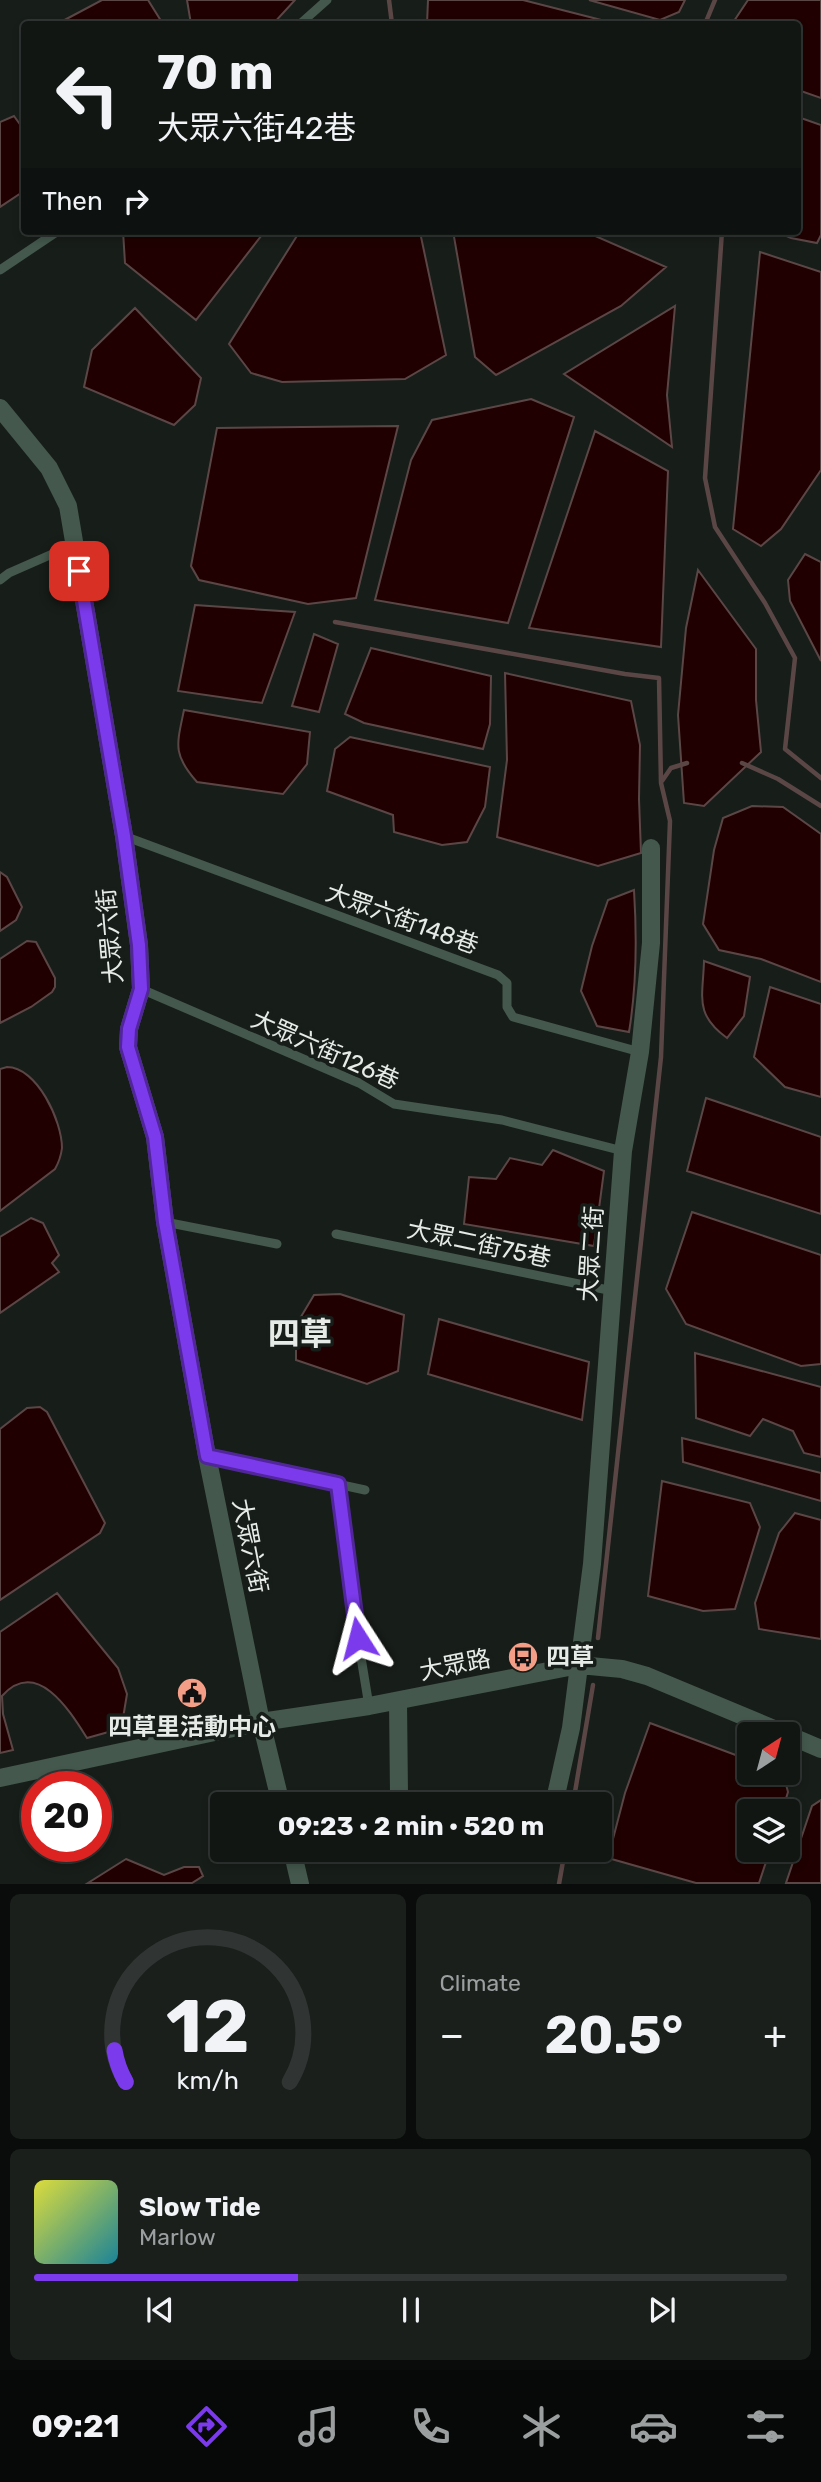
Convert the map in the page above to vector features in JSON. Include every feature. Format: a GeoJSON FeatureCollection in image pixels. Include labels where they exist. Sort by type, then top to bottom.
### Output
{"type":"FeatureCollection","features":[{"type":"Feature","properties":{"kind":"street","name":"大眾六街"},"geometry":{"type":"LineString","coordinates":[[0,408],[49,468],[68,506],[124,836],[139,945],[141,989],[129,1029],[128,1047],[155,1137],[165,1222],[207,1456],[261,1722],[278,1792]]}},
{"type":"Feature","properties":{"kind":"street","name":"大眾二街"},"geometry":{"type":"LineString","coordinates":[[557,1792],[571,1728],[592,1564],[624,1151],[640,1052],[651,943],[651,848]]}},
{"type":"Feature","properties":{"kind":"street","name":"大眾路"},"geometry":{"type":"LineString","coordinates":[[0,1778],[261,1722],[398,1701],[579,1665],[622,1669],[647,1676],[758,1722]]}},
{"type":"Feature","properties":{"kind":"street"},"geometry":{"type":"LineString","coordinates":[[398,1701],[398,1792]]}},
{"type":"Feature","properties":{"kind":"street","name":"大眾路"},"geometry":{"type":"LineString","coordinates":[[800,1740],[821,1749]]}},
{"type":"Feature","properties":{"kind":"street"},"geometry":{"type":"LineString","coordinates":[[295,1862],[300,1884]]}},
{"type":"Feature","properties":{"kind":"lane"},"geometry":{"type":"LineString","coordinates":[[303,21],[327,0]]}},
{"type":"Feature","properties":{"kind":"lane"},"geometry":{"type":"LineString","coordinates":[[0,270],[52,235]]}},
{"type":"Feature","properties":{"kind":"lane"},"geometry":{"type":"LineString","coordinates":[[0,580],[9,573],[75,544]]}},
{"type":"Feature","properties":{"kind":"lane","name":"大眾六街148巷"},"geometry":{"type":"LineString","coordinates":[[124,836],[498,975],[507,983],[507,1007],[513,1017],[640,1052]]}},
{"type":"Feature","properties":{"kind":"lane","name":"大眾六街126巷"},"geometry":{"type":"LineString","coordinates":[[141,989],[359,1083],[394,1104],[502,1120],[624,1151]]}},
{"type":"Feature","properties":{"kind":"lane"},"geometry":{"type":"LineString","coordinates":[[165,1222],[277,1244]]}},
{"type":"Feature","properties":{"kind":"lane","name":"大眾二街75巷"},"geometry":{"type":"LineString","coordinates":[[336,1234],[613,1292]]}},
{"type":"Feature","properties":{"kind":"lane"},"geometry":{"type":"LineString","coordinates":[[207,1456],[365,1490]]}},
{"type":"Feature","properties":{"kind":"lane"},"geometry":{"type":"LineString","coordinates":[[338,1484],[354,1615],[369,1706]]}},
{"type":"Feature","properties":{"kind":"shaded area"},"geometry":{"type":"Polygon","coordinates":[[[102,0],[148,0],[161,21],[63,21],[102,0]]]}},
{"type":"Feature","properties":{"kind":"shaded area"},"geometry":{"type":"Polygon","coordinates":[[[187,0],[295,0],[276,21],[190,21],[187,0]]]}},
{"type":"Feature","properties":{"kind":"shaded area"},"geometry":{"type":"Polygon","coordinates":[[[428,0],[523,0],[605,21],[427,21],[428,0]]]}},
{"type":"Feature","properties":{"kind":"shaded area"},"geometry":{"type":"Polygon","coordinates":[[[589,0],[685,0],[679,12],[660,20],[589,0]]]}},
{"type":"Feature","properties":{"kind":"shaded area"},"geometry":{"type":"Polygon","coordinates":[[[748,0],[821,0],[821,98],[801,91],[801,21],[734,21],[748,0]]]}},
{"type":"Feature","properties":{"kind":"shaded area"},"geometry":{"type":"Polygon","coordinates":[[[14,116],[21,126],[21,193],[0,207],[0,122],[14,116]]]}},
{"type":"Feature","properties":{"kind":"shaded area"},"geometry":{"type":"Polygon","coordinates":[[[801,118],[821,125],[821,235],[817,243],[784,235],[801,235],[801,118]]]}},
{"type":"Feature","properties":{"kind":"shaded area"},"geometry":{"type":"Polygon","coordinates":[[[123,235],[262,235],[196,320],[125,263],[123,235]]]}},
{"type":"Feature","properties":{"kind":"shaded area"},"geometry":{"type":"Polygon","coordinates":[[[297,235],[421,235],[446,355],[405,379],[282,382],[251,373],[229,344],[297,235]]]}},
{"type":"Feature","properties":{"kind":"shaded area"},"geometry":{"type":"Polygon","coordinates":[[[454,235],[593,235],[666,267],[621,306],[496,375],[475,357],[454,235]]]}},
{"type":"Feature","properties":{"kind":"shaded area"},"geometry":{"type":"Polygon","coordinates":[[[760,252],[821,272],[821,470],[781,529],[761,546],[733,529],[760,252]]]}},
{"type":"Feature","properties":{"kind":"shaded area"},"geometry":{"type":"Polygon","coordinates":[[[675,306],[667,395],[672,447],[564,374],[675,306]]]}},
{"type":"Feature","properties":{"kind":"shaded area"},"geometry":{"type":"Polygon","coordinates":[[[135,308],[201,378],[195,405],[174,425],[84,387],[92,350],[135,308]]]}},
{"type":"Feature","properties":{"kind":"shaded area"},"geometry":{"type":"Polygon","coordinates":[[[531,399],[574,417],[508,623],[375,600],[411,460],[432,420],[531,399]]]}},
{"type":"Feature","properties":{"kind":"shaded area"},"geometry":{"type":"Polygon","coordinates":[[[398,426],[356,598],[308,604],[199,580],[191,566],[217,428],[398,426]]]}},
{"type":"Feature","properties":{"kind":"shaded area"},"geometry":{"type":"Polygon","coordinates":[[[595,431],[668,471],[661,647],[529,628],[595,431]]]}},
{"type":"Feature","properties":{"kind":"shaded area"},"geometry":{"type":"Polygon","coordinates":[[[805,554],[821,562],[821,661],[790,601],[788,580],[805,554]]]}},
{"type":"Feature","properties":{"kind":"shaded area"},"geometry":{"type":"Polygon","coordinates":[[[698,570],[756,649],[756,700],[761,752],[704,806],[684,803],[678,715],[686,628],[698,570]]]}},
{"type":"Feature","properties":{"kind":"shaded area"},"geometry":{"type":"Polygon","coordinates":[[[195,605],[295,612],[262,703],[178,691],[195,605]]]}},
{"type":"Feature","properties":{"kind":"shaded area"},"geometry":{"type":"Polygon","coordinates":[[[314,634],[338,644],[319,712],[292,706],[314,634]]]}},
{"type":"Feature","properties":{"kind":"shaded area"},"geometry":{"type":"Polygon","coordinates":[[[371,648],[491,676],[490,724],[483,749],[364,723],[345,714],[371,648]]]}},
{"type":"Feature","properties":{"kind":"shaded area"},"geometry":{"type":"Polygon","coordinates":[[[505,673],[631,701],[640,745],[641,853],[598,866],[497,837],[507,760],[505,673]]]}},
{"type":"Feature","properties":{"kind":"shaded area"},"geometry":{"type":"Polygon","coordinates":[[[184,710],[310,732],[307,764],[283,794],[197,782],[183,764],[178,748],[184,710]]]}},
{"type":"Feature","properties":{"kind":"shaded area"},"geometry":{"type":"Polygon","coordinates":[[[350,737],[490,767],[485,807],[467,842],[442,845],[394,832],[393,815],[327,791],[335,749],[350,737]]]}},
{"type":"Feature","properties":{"kind":"shaded area"},"geometry":{"type":"Polygon","coordinates":[[[752,806],[783,807],[821,834],[821,982],[761,959],[719,950],[703,924],[714,850],[723,818],[752,806]]]}},
{"type":"Feature","properties":{"kind":"shaded area"},"geometry":{"type":"Polygon","coordinates":[[[0,872],[7,877],[22,907],[16,920],[0,931],[0,872]]]}},
{"type":"Feature","properties":{"kind":"shaded area"},"geometry":{"type":"Polygon","coordinates":[[[634,890],[636,961],[629,1032],[597,1026],[581,991],[592,946],[608,900],[634,890]]]}},
{"type":"Feature","properties":{"kind":"shaded area"},"geometry":{"type":"Polygon","coordinates":[[[27,941],[36,942],[55,978],[55,987],[31,1007],[0,1023],[0,959],[27,941]]]}},
{"type":"Feature","properties":{"kind":"shaded area"},"geometry":{"type":"Polygon","coordinates":[[[704,961],[750,977],[744,1016],[727,1038],[716,1029],[705,1013],[702,995],[704,961]]]}},
{"type":"Feature","properties":{"kind":"shaded area"},"geometry":{"type":"Polygon","coordinates":[[[770,987],[821,1004],[821,1097],[785,1087],[754,1057],[770,987]]]}},
{"type":"Feature","properties":{"kind":"shaded area"},"geometry":{"type":"Polygon","coordinates":[[[0,1069],[18,1069],[28,1076],[46,1097],[58,1124],[62,1148],[55,1169],[0,1211],[0,1069]]]}},
{"type":"Feature","properties":{"kind":"shaded area"},"geometry":{"type":"Polygon","coordinates":[[[706,1098],[821,1137],[821,1214],[687,1171],[706,1098]]]}},
{"type":"Feature","properties":{"kind":"shaded area"},"geometry":{"type":"Polygon","coordinates":[[[553,1150],[604,1171],[594,1246],[464,1224],[469,1177],[496,1179],[510,1158],[542,1165],[553,1150]]]}},
{"type":"Feature","properties":{"kind":"shaded area"},"geometry":{"type":"Polygon","coordinates":[[[692,1212],[821,1255],[821,1364],[801,1366],[686,1324],[666,1289],[692,1212]]]}},
{"type":"Feature","properties":{"kind":"shaded area"},"geometry":{"type":"Polygon","coordinates":[[[31,1218],[43,1223],[59,1255],[52,1263],[59,1272],[0,1313],[0,1237],[31,1218]]]}},
{"type":"Feature","properties":{"kind":"shaded area"},"geometry":{"type":"Polygon","coordinates":[[[340,1294],[404,1315],[398,1371],[367,1384],[296,1360],[296,1325],[314,1295],[340,1294]]]}},
{"type":"Feature","properties":{"kind":"shaded area"},"geometry":{"type":"Polygon","coordinates":[[[439,1319],[589,1362],[582,1420],[428,1374],[439,1319]]]}},
{"type":"Feature","properties":{"kind":"shaded area"},"geometry":{"type":"Polygon","coordinates":[[[695,1353],[821,1387],[821,1457],[804,1453],[793,1431],[763,1419],[750,1436],[696,1418],[695,1353]]]}},
{"type":"Feature","properties":{"kind":"shaded area"},"geometry":{"type":"Polygon","coordinates":[[[40,1407],[47,1412],[105,1523],[100,1533],[0,1600],[0,1429],[27,1408],[40,1407]]]}},
{"type":"Feature","properties":{"kind":"shaded area"},"geometry":{"type":"Polygon","coordinates":[[[682,1438],[821,1473],[821,1501],[683,1462],[682,1438]]]}},
{"type":"Feature","properties":{"kind":"shaded area"},"geometry":{"type":"Polygon","coordinates":[[[662,1481],[750,1503],[760,1527],[735,1609],[703,1611],[648,1596],[662,1481]]]}},
{"type":"Feature","properties":{"kind":"shaded area"},"geometry":{"type":"Polygon","coordinates":[[[795,1513],[821,1520],[821,1639],[759,1629],[755,1603],[779,1533],[795,1513]]]}},
{"type":"Feature","properties":{"kind":"shaded area"},"geometry":{"type":"Polygon","coordinates":[[[57,1593],[118,1668],[127,1694],[123,1718],[130,1726],[87,1738],[51,1692],[28,1682],[15,1686],[2,1696],[3,1714],[13,1750],[0,1753],[0,1632],[57,1593]]]}},
{"type":"Feature","properties":{"kind":"shaded area"},"geometry":{"type":"Polygon","coordinates":[[[650,1723],[737,1756],[737,1785],[786,1785],[788,1792],[786,1799],[737,1799],[737,1862],[766,1862],[759,1883],[696,1883],[612,1859],[612,1843],[625,1793],[650,1723]]]}},
{"type":"Feature","properties":{"kind":"shaded area"},"geometry":{"type":"Polygon","coordinates":[[[821,1800],[821,1883],[786,1883],[793,1862],[800,1862],[800,1842],[812,1806],[821,1800]]]}},
{"type":"Feature","properties":{"kind":"shaded area"},"geometry":{"type":"Polygon","coordinates":[[[126,1859],[164,1875],[184,1867],[199,1867],[203,1876],[192,1883],[88,1883],[126,1859]]]}},
{"type":"Feature","properties":{"kind":"waterway"},"geometry":{"type":"LineString","coordinates":[[389,0],[392,21]]}},
{"type":"Feature","properties":{"kind":"waterway"},"geometry":{"type":"LineString","coordinates":[[706,21],[715,0]]}},
{"type":"Feature","properties":{"kind":"waterway"},"geometry":{"type":"LineString","coordinates":[[722,235],[705,478],[715,527],[765,603],[795,658],[785,749],[821,778]]}},
{"type":"Feature","properties":{"kind":"waterway"},"geometry":{"type":"LineString","coordinates":[[335,622],[659,678],[661,783],[670,821],[661,1057],[598,1638]]}},
{"type":"Feature","properties":{"kind":"waterway"},"geometry":{"type":"LineString","coordinates":[[662,781],[671,768],[687,763]]}},
{"type":"Feature","properties":{"kind":"waterway"},"geometry":{"type":"LineString","coordinates":[[742,763],[778,779],[821,806]]}},
{"type":"Feature","properties":{"kind":"waterway"},"geometry":{"type":"LineString","coordinates":[[575,1792],[593,1685]]}},
{"type":"Feature","properties":{"kind":"waterway"},"geometry":{"type":"LineString","coordinates":[[559,1884],[563,1862]]}},
{"type":"Feature","properties":{"kind":"place","name":"四草"},"geometry":{"type":"Point","coordinates":[523,1657]}},
{"type":"Feature","properties":{"kind":"place","name":"四草里活動中心"},"geometry":{"type":"Point","coordinates":[192,1693]}},
{"type":"Feature","properties":{"kind":"district","name":"四草"},"geometry":{"type":"Point","coordinates":[300,1334]}},
{"type":"Feature","properties":{"kind":"route"},"geometry":{"type":"LineString","coordinates":[[79,571],[124,836],[139,945],[141,989],[129,1029],[128,1047],[155,1137],[165,1222],[207,1456],[338,1484],[358,1638]]}}]}
